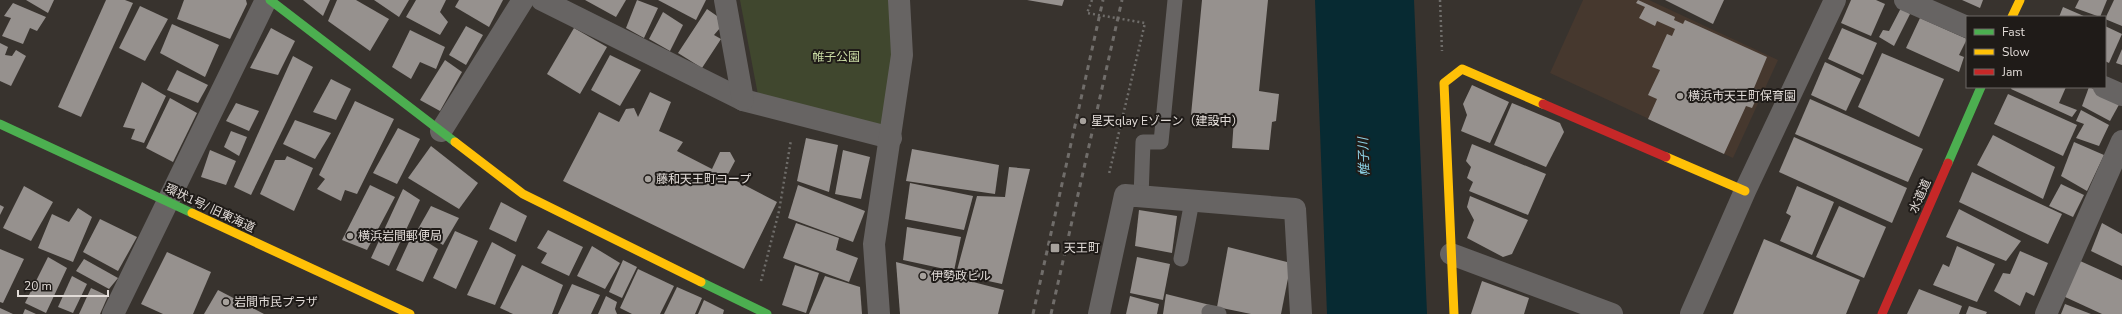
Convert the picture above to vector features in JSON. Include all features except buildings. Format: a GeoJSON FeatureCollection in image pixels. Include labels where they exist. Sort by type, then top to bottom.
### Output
{"type":"FeatureCollection","features":[{"type":"Feature","properties":{"kind":"street"},"geometry":{"type":"LineString","coordinates":[[113,314],[266,0]]}},
{"type":"Feature","properties":{"kind":"street"},"geometry":{"type":"LineString","coordinates":[[270,0],[523,194],[746,309],[767,314]]}},
{"type":"Feature","properties":{"kind":"street"},"geometry":{"type":"LineString","coordinates":[[441,131],[523,0]]}},
{"type":"Feature","properties":{"kind":"street"},"geometry":{"type":"LineString","coordinates":[[542,0],[743,100],[891,138]]}},
{"type":"Feature","properties":{"kind":"street"},"geometry":{"type":"LineString","coordinates":[[725,0],[743,100]]}},
{"type":"Feature","properties":{"kind":"street"},"geometry":{"type":"LineString","coordinates":[[879,314],[874,244],[891,138],[902,55],[899,0]]}},
{"type":"Feature","properties":{"kind":"street"},"geometry":{"type":"LineString","coordinates":[[1691,314],[1745,191],[1835,0]]}},
{"type":"Feature","properties":{"kind":"street"},"geometry":{"type":"LineString","coordinates":[[1905,0],[1966,28]]}},
{"type":"Feature","properties":{"kind":"street"},"geometry":{"type":"LineString","coordinates":[[2012,16],[2020,0]]}},
{"type":"Feature","properties":{"kind":"street"},"geometry":{"type":"LineString","coordinates":[[1454,314],[1444,83],[1462,69],[1745,191]]}},
{"type":"Feature","properties":{"kind":"street","name":"水道道"},"geometry":{"type":"LineString","coordinates":[[1882,314],[1981,88]]}},
{"type":"Feature","properties":{"kind":"street"},"geometry":{"type":"LineString","coordinates":[[2106,88],[2122,95]]}},
{"type":"Feature","properties":{"kind":"street","name":"環状1号/ 旧東海道"},"geometry":{"type":"LineString","coordinates":[[0,124],[410,314]]}},
{"type":"Feature","properties":{"kind":"street"},"geometry":{"type":"LineString","coordinates":[[2046,314],[2122,141]]}},
{"type":"Feature","properties":{"kind":"street"},"geometry":{"type":"LineString","coordinates":[[1099,314],[1133,196],[1295,209],[1301,314]]}},
{"type":"Feature","properties":{"kind":"street"},"geometry":{"type":"LineString","coordinates":[[1451,254],[1612,314]]}},
{"type":"Feature","properties":{"kind":"lane"},"geometry":{"type":"LineString","coordinates":[[1133,196],[1143,142],[1161,142],[1175,0]]}},
{"type":"Feature","properties":{"kind":"lane"},"geometry":{"type":"LineString","coordinates":[[1181,259],[1192,200]]}},
{"type":"Feature","properties":{"kind":"path"},"geometry":{"type":"LineString","coordinates":[[1092,0],[1088,13],[1145,23],[1105,193],[1133,196]]}},
{"type":"Feature","properties":{"kind":"path"},"geometry":{"type":"LineString","coordinates":[[1440,0],[1444,83]]}},
{"type":"Feature","properties":{"kind":"path"},"geometry":{"type":"LineString","coordinates":[[746,309],[779,212],[796,114]]}},
{"type":"Feature","properties":{"kind":"shaded area","name":"横浜市天王町保育園"},"geometry":{"type":"Polygon","coordinates":[[[1583,0],[1649,0],[1778,60],[1733,158],[1550,73],[1583,0]]]}},
{"type":"Feature","properties":{"kind":"green space","name":"帷子公園"},"geometry":{"type":"Polygon","coordinates":[[[740,0],[892,0],[895,54],[887,132],[758,95],[740,0]]]}},
{"type":"Feature","properties":{"kind":"water","name":"帷子川"},"geometry":{"type":"Polygon","coordinates":[[[1315,0],[1414,0],[1427,314],[1327,314],[1315,0]]]}},
{"type":"Feature","properties":{"kind":"railway"},"geometry":{"type":"LineString","coordinates":[[1033,314],[1103,0]]}},
{"type":"Feature","properties":{"kind":"railway"},"geometry":{"type":"LineString","coordinates":[[1051,314],[1122,0]]}},
{"type":"Feature","properties":{"kind":"traffic: fast"},"geometry":{"type":"LineString","coordinates":[[270,0],[455,142]]}},
{"type":"Feature","properties":{"kind":"traffic: fast"},"geometry":{"type":"LineString","coordinates":[[1948,163],[1981,88]]}},
{"type":"Feature","properties":{"kind":"traffic: fast"},"geometry":{"type":"LineString","coordinates":[[0,124],[192,213]]}},
{"type":"Feature","properties":{"kind":"traffic: fast"},"geometry":{"type":"LineString","coordinates":[[701,282],[767,314]]}},
{"type":"Feature","properties":{"kind":"traffic: slow"},"geometry":{"type":"LineString","coordinates":[[2012,16],[2020,0]]}},
{"type":"Feature","properties":{"kind":"traffic: slow"},"geometry":{"type":"LineString","coordinates":[[1454,314],[1444,83],[1462,69],[1543,104]]}},
{"type":"Feature","properties":{"kind":"traffic: slow"},"geometry":{"type":"LineString","coordinates":[[455,142],[523,194],[701,282]]}},
{"type":"Feature","properties":{"kind":"traffic: slow"},"geometry":{"type":"LineString","coordinates":[[1666,157],[1745,191]]}},
{"type":"Feature","properties":{"kind":"traffic: slow"},"geometry":{"type":"LineString","coordinates":[[192,213],[410,314]]}},
{"type":"Feature","properties":{"kind":"traffic: jam"},"geometry":{"type":"LineString","coordinates":[[1543,104],[1666,157]]}},
{"type":"Feature","properties":{"kind":"traffic: jam"},"geometry":{"type":"LineString","coordinates":[[1882,314],[1948,163]]}},
{"type":"Feature","properties":{"kind":"place","name":"横浜市天王町保育園"},"geometry":{"type":"Point","coordinates":[1680,96]}},
{"type":"Feature","properties":{"kind":"place","name":"星天qlay Eゾーン（建設中）"},"geometry":{"type":"Point","coordinates":[1083,121]}},
{"type":"Feature","properties":{"kind":"place","name":"藤和天王町コープ"},"geometry":{"type":"Point","coordinates":[648,179]}},
{"type":"Feature","properties":{"kind":"place","name":"横浜岩間郵便局"},"geometry":{"type":"Point","coordinates":[350,236]}},
{"type":"Feature","properties":{"kind":"place","name":"天王町"},"geometry":{"type":"Point","coordinates":[1055,248]}},
{"type":"Feature","properties":{"kind":"place","name":"伊勢政ビル"},"geometry":{"type":"Point","coordinates":[923,276]}},
{"type":"Feature","properties":{"kind":"place","name":"岩間市民プラザ"},"geometry":{"type":"Point","coordinates":[226,302]}}]}
